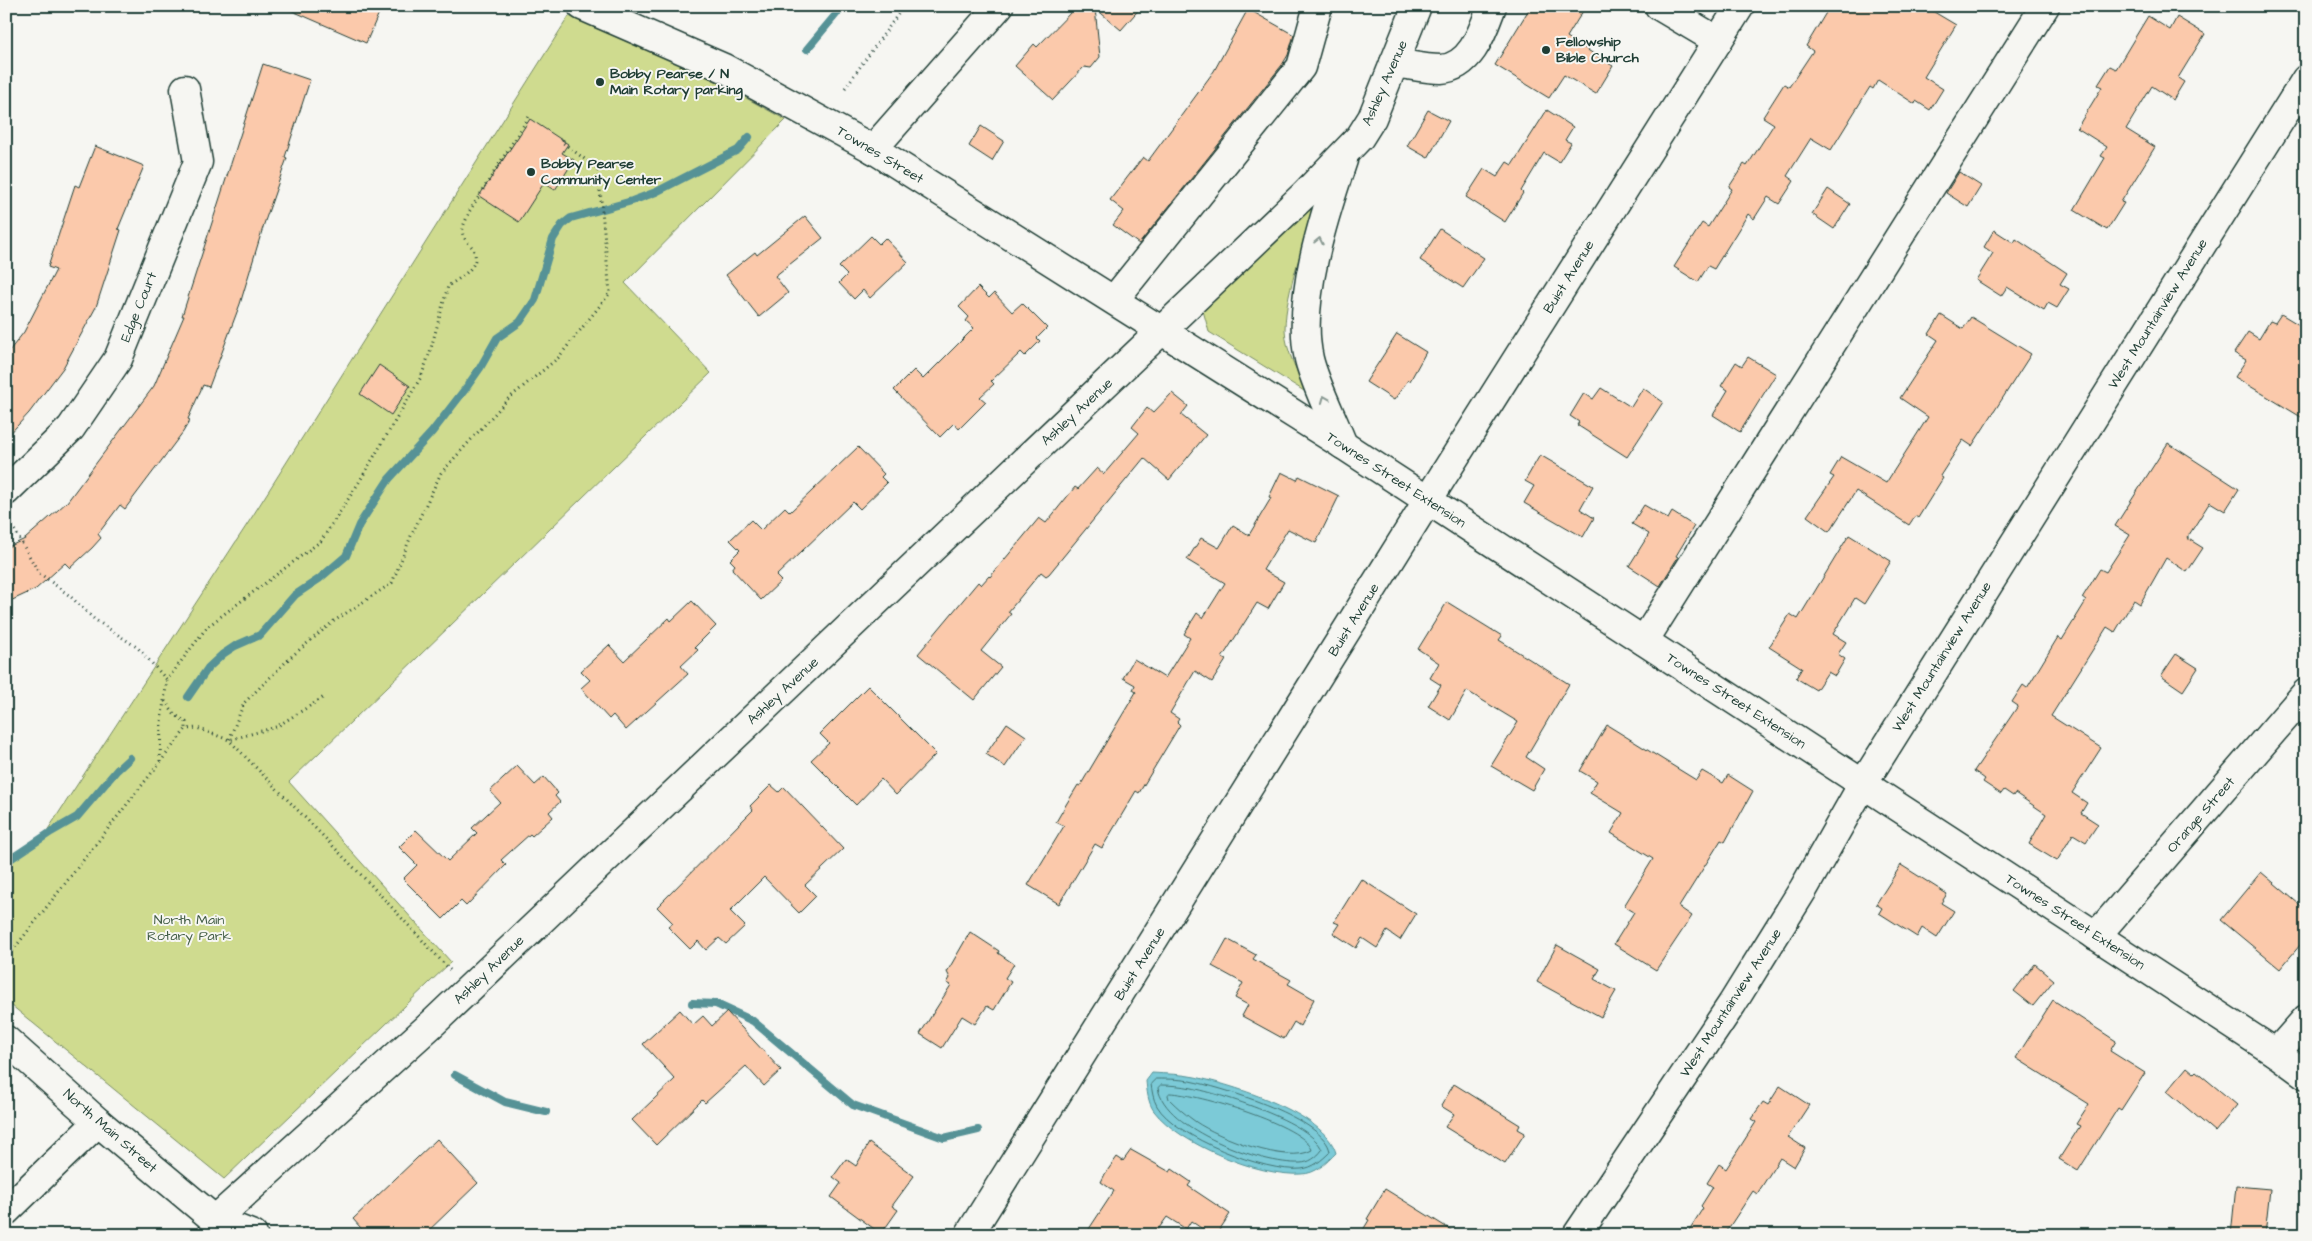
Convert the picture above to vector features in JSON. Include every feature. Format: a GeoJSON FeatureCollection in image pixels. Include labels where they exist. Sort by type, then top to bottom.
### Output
{"type":"FeatureCollection","features":[{"type":"Feature","properties":{"kind":"street","name":"Townes Street"},"geometry":{"type":"LineString","coordinates":[[582,6],[724,68],[873,149],[1163,331]]}},
{"type":"Feature","properties":{"kind":"street"},"geometry":{"type":"LineString","coordinates":[[873,149],[999,6]]}},
{"type":"Feature","properties":{"kind":"street"},"geometry":{"type":"LineString","coordinates":[[1114,300],[1301,67],[1318,6]]}},
{"type":"Feature","properties":{"kind":"street","name":"Ashley Avenue"},"geometry":{"type":"LineString","coordinates":[[219,1228],[468,989],[1163,331],[1345,154],[1360,137],[1372,118],[1417,6]]}},
{"type":"Feature","properties":{"kind":"street"},"geometry":{"type":"LineString","coordinates":[[1394,63],[1442,69],[1460,62],[1477,45],[1492,6]]}},
{"type":"Feature","properties":{"kind":"street"},"geometry":{"type":"LineString","coordinates":[[1659,6],[1718,41]]}},
{"type":"Feature","properties":{"kind":"street","name":"Buist Avenue"},"geometry":{"type":"LineString","coordinates":[[969,1235],[1011,1171],[1427,501],[1740,6]]}},
{"type":"Feature","properties":{"kind":"street"},"geometry":{"type":"LineString","coordinates":[[1644,641],[2045,6]]}},
{"type":"Feature","properties":{"kind":"street","name":"West Mountainview Avenue"},"geometry":{"type":"LineString","coordinates":[[1577,1235],[1732,1004],[1804,888],[1863,784],[2306,79]]}},
{"type":"Feature","properties":{"kind":"street","name":"Edge Court"},"geometry":{"type":"LineString","coordinates":[[6,491],[71,428],[118,359],[198,162],[185,89]]}},
{"type":"Feature","properties":{"kind":"street","name":"Ashley Avenue"},"geometry":{"type":"LineString","coordinates":[[1343,445],[1310,361],[1306,340],[1306,317],[1313,268],[1326,212],[1345,154]]}},
{"type":"Feature","properties":{"kind":"street","name":"Townes Street Extension"},"geometry":{"type":"LineString","coordinates":[[1163,331],[1343,445],[2306,1074]]}},
{"type":"Feature","properties":{"kind":"street","name":"Orange Street"},"geometry":{"type":"LineString","coordinates":[[2096,936],[2306,693]]}},
{"type":"Feature","properties":{"kind":"street"},"geometry":{"type":"LineString","coordinates":[[2306,1018],[2276,1053],[2306,1096]]}},
{"type":"Feature","properties":{"kind":"street","name":"North Main Street"},"geometry":{"type":"LineString","coordinates":[[6,1040],[219,1228],[253,1235]]}},
{"type":"Feature","properties":{"kind":"street"},"geometry":{"type":"LineString","coordinates":[[6,1211],[98,1122]]}},
{"type":"Feature","properties":{"kind":"path"},"geometry":{"type":"LineString","coordinates":[[845,88],[904,6]]}},
{"type":"Feature","properties":{"kind":"path"},"geometry":{"type":"LineString","coordinates":[[160,761],[161,722],[167,680],[207,627],[321,541],[358,484],[421,377],[430,352],[448,286],[466,274],[475,261],[475,252],[463,237],[466,221],[477,197],[530,115]]}},
{"type":"Feature","properties":{"kind":"path"},"geometry":{"type":"LineString","coordinates":[[229,740],[244,703],[292,656],[334,621],[392,583],[411,536],[441,473],[508,400],[558,358],[610,293],[598,169],[562,142],[565,137]]}},
{"type":"Feature","properties":{"kind":"path"},"geometry":{"type":"LineString","coordinates":[[6,517],[39,572],[70,596],[94,619],[138,648],[167,680]]}},
{"type":"Feature","properties":{"kind":"path"},"geometry":{"type":"LineString","coordinates":[[229,740],[276,727],[324,697]]}},
{"type":"Feature","properties":{"kind":"path"},"geometry":{"type":"LineString","coordinates":[[6,959],[186,729],[186,722],[174,714],[165,701]]}},
{"type":"Feature","properties":{"kind":"path"},"geometry":{"type":"LineString","coordinates":[[186,729],[197,728],[229,740],[371,885],[468,989]]}},
{"type":"Feature","properties":{"kind":"green space","name":"North Main Rotary Park"},"geometry":{"type":"Polygon","coordinates":[[[569,16],[690,67],[786,120],[625,283],[711,373],[289,782],[451,962],[224,1179],[6,1001],[6,849],[19,855],[43,837],[252,517],[569,16]]]}},
{"type":"Feature","properties":{"kind":"green space"},"geometry":{"type":"Polygon","coordinates":[[[1320,194],[1293,279],[1285,330],[1290,355],[1309,394],[1209,332],[1202,307],[1320,194]]]}},
{"type":"Feature","properties":{"kind":"water"},"geometry":{"type":"Polygon","coordinates":[[[1152,1073],[1195,1077],[1253,1094],[1275,1103],[1315,1125],[1328,1139],[1336,1153],[1316,1170],[1306,1174],[1284,1174],[1264,1170],[1222,1156],[1182,1135],[1154,1111],[1149,1101],[1146,1081],[1152,1073]]]}},
{"type":"Feature","properties":{"kind":"building"},"geometry":{"type":"Polygon","coordinates":[[[281,6],[382,6],[366,43],[281,6]]]}},
{"type":"Feature","properties":{"kind":"building"},"geometry":{"type":"Polygon","coordinates":[[[1077,6],[1142,6],[1121,30],[1095,8],[1100,57],[1091,68],[1084,67],[1053,100],[1015,66],[1034,44],[1037,47],[1077,6]]]}},
{"type":"Feature","properties":{"kind":"building","name":"Fellowship Bible Church"},"geometry":{"type":"Polygon","coordinates":[[[1531,6],[1586,6],[1567,37],[1613,66],[1596,94],[1564,75],[1549,98],[1495,65],[1531,6]]]}},
{"type":"Feature","properties":{"kind":"building"},"geometry":{"type":"Polygon","coordinates":[[[1830,6],[1924,6],[1956,25],[1924,77],[1943,89],[1930,110],[1916,101],[1915,104],[1878,80],[1873,89],[1870,87],[1831,150],[1811,138],[1787,176],[1794,181],[1779,204],[1768,197],[1754,219],[1748,214],[1714,269],[1708,266],[1698,282],[1674,267],[1702,223],[1708,227],[1732,189],[1729,187],[1744,164],[1747,166],[1774,124],[1763,117],[1784,84],[1789,87],[1813,51],[1806,46],[1830,6]]]}},
{"type":"Feature","properties":{"kind":"building"},"geometry":{"type":"Polygon","coordinates":[[[1248,9],[1294,35],[1288,55],[1139,244],[1113,225],[1124,211],[1110,200],[1143,157],[1148,161],[1214,71],[1248,9]]]}},
{"type":"Feature","properties":{"kind":"building"},"geometry":{"type":"Polygon","coordinates":[[[2148,16],[2170,30],[2177,17],[2205,34],[2178,78],[2184,82],[2173,100],[2152,86],[2126,129],[2155,147],[2121,202],[2124,203],[2107,230],[2074,210],[2105,158],[2101,156],[2107,147],[2077,128],[2102,87],[2098,85],[2110,66],[2116,69],[2148,16]]]}},
{"type":"Feature","properties":{"kind":"building"},"geometry":{"type":"Polygon","coordinates":[[[263,64],[310,80],[240,304],[209,387],[203,385],[188,419],[190,420],[183,432],[125,509],[120,505],[98,534],[101,538],[92,548],[70,568],[65,563],[36,589],[6,603],[6,548],[25,539],[67,502],[154,386],[184,316],[182,316],[263,64]]]}},
{"type":"Feature","properties":{"kind":"building"},"geometry":{"type":"Polygon","coordinates":[[[1428,110],[1449,121],[1428,158],[1407,146],[1428,110]]]}},
{"type":"Feature","properties":{"kind":"building"},"geometry":{"type":"Polygon","coordinates":[[[1547,110],[1573,127],[1565,140],[1571,143],[1559,162],[1544,153],[1505,222],[1466,197],[1484,169],[1497,177],[1507,162],[1512,165],[1547,110]]]}},
{"type":"Feature","properties":{"kind":"building","name":"Bobby Pearse Community Center"},"geometry":{"type":"Polygon","coordinates":[[[530,119],[568,144],[562,153],[574,160],[555,190],[544,183],[519,222],[479,196],[530,119]]]}},
{"type":"Feature","properties":{"kind":"building"},"geometry":{"type":"Polygon","coordinates":[[[981,126],[1004,141],[992,161],[969,146],[981,126]]]}},
{"type":"Feature","properties":{"kind":"building"},"geometry":{"type":"Polygon","coordinates":[[[95,146],[144,166],[118,229],[121,230],[96,307],[63,368],[29,413],[6,438],[6,355],[24,332],[56,270],[48,267],[75,185],[79,187],[95,146]]]}},
{"type":"Feature","properties":{"kind":"building"},"geometry":{"type":"Polygon","coordinates":[[[1959,172],[1981,186],[1968,207],[1946,193],[1959,172]]]}},
{"type":"Feature","properties":{"kind":"building"},"geometry":{"type":"Polygon","coordinates":[[[1828,189],[1850,204],[1834,229],[1812,214],[1828,189]]]}},
{"type":"Feature","properties":{"kind":"building"},"geometry":{"type":"Polygon","coordinates":[[[805,216],[823,238],[775,276],[788,293],[759,317],[726,275],[755,252],[757,255],[805,216]]]}},
{"type":"Feature","properties":{"kind":"building"},"geometry":{"type":"Polygon","coordinates":[[[1440,229],[1484,258],[1463,288],[1420,260],[1440,229]]]}},
{"type":"Feature","properties":{"kind":"building"},"geometry":{"type":"Polygon","coordinates":[[[1994,230],[2014,243],[2016,239],[2067,273],[2060,284],[2069,289],[2057,308],[2048,303],[2044,310],[2007,287],[2001,296],[1976,280],[1993,253],[1984,247],[1994,230]]]}},
{"type":"Feature","properties":{"kind":"building"},"geometry":{"type":"Polygon","coordinates":[[[871,236],[879,244],[885,238],[908,262],[870,298],[863,290],[854,299],[839,283],[847,275],[839,267],[871,236]]]}},
{"type":"Feature","properties":{"kind":"building"},"geometry":{"type":"Polygon","coordinates":[[[978,287],[989,298],[994,293],[1012,312],[1022,303],[1047,328],[1037,338],[1040,341],[1025,356],[1021,352],[991,381],[994,384],[980,397],[986,402],[959,429],[954,423],[940,437],[894,390],[914,370],[923,379],[974,328],[966,321],[969,317],[959,307],[978,287]]]}},
{"type":"Feature","properties":{"kind":"building"},"geometry":{"type":"Polygon","coordinates":[[[2281,314],[2306,329],[2306,420],[2235,377],[2246,360],[2234,353],[2248,332],[2259,339],[2270,321],[2275,323],[2281,314]]]}},
{"type":"Feature","properties":{"kind":"building"},"geometry":{"type":"Polygon","coordinates":[[[1941,315],[1963,329],[1971,317],[2031,354],[1972,446],[1963,440],[1940,476],[1943,478],[1918,518],[1915,516],[1909,525],[1856,491],[1829,532],[1807,516],[1834,477],[1830,475],[1841,457],[1886,483],[1928,417],[1900,398],[1938,340],[1929,334],[1941,315]]]}},
{"type":"Feature","properties":{"kind":"building"},"geometry":{"type":"Polygon","coordinates":[[[1397,334],[1426,352],[1410,381],[1408,380],[1394,400],[1366,382],[1397,334]]]}},
{"type":"Feature","properties":{"kind":"building"},"geometry":{"type":"Polygon","coordinates":[[[1748,357],[1776,374],[1740,432],[1713,415],[1728,390],[1721,386],[1736,362],[1742,366],[1748,357]]]}},
{"type":"Feature","properties":{"kind":"building"},"geometry":{"type":"Polygon","coordinates":[[[379,365],[410,386],[391,415],[360,394],[379,365]]]}},
{"type":"Feature","properties":{"kind":"building"},"geometry":{"type":"Polygon","coordinates":[[[1601,388],[1631,407],[1643,388],[1663,402],[1627,457],[1577,425],[1579,422],[1570,416],[1584,393],[1593,399],[1601,388]]]}},
{"type":"Feature","properties":{"kind":"building"},"geometry":{"type":"Polygon","coordinates":[[[1172,393],[1188,406],[1181,415],[1206,435],[1169,480],[1144,458],[1049,574],[1046,576],[1041,572],[1008,612],[1011,614],[981,651],[1001,667],[974,700],[918,654],[978,582],[981,585],[990,577],[1039,518],[1046,523],[1075,487],[1078,489],[1097,468],[1104,474],[1139,433],[1132,427],[1147,408],[1153,413],[1172,393]]]}},
{"type":"Feature","properties":{"kind":"building"},"geometry":{"type":"Polygon","coordinates":[[[2168,443],[2239,489],[2225,511],[2210,502],[2187,538],[2203,548],[2187,572],[2166,558],[2140,604],[2134,600],[2115,632],[2107,627],[2051,716],[2101,748],[2072,793],[2087,803],[2081,813],[2098,824],[2086,842],[2073,834],[2057,861],[2029,844],[2046,814],[2015,793],[2013,796],[2004,790],[2001,794],[1983,782],[1985,779],[1974,771],[2018,706],[2012,702],[2023,685],[2027,688],[2058,637],[2062,640],[2086,601],[2082,598],[2100,569],[2106,572],[2130,535],[2115,526],[2168,443]]]}},
{"type":"Feature","properties":{"kind":"building"},"geometry":{"type":"Polygon","coordinates":[[[858,447],[884,474],[881,477],[887,483],[860,509],[853,502],[776,576],[781,581],[761,600],[732,569],[735,565],[730,560],[740,550],[730,540],[751,520],[761,530],[785,507],[790,512],[858,447]]]}},
{"type":"Feature","properties":{"kind":"building"},"geometry":{"type":"Polygon","coordinates":[[[1540,455],[1593,486],[1580,509],[1594,518],[1583,537],[1524,503],[1534,486],[1525,481],[1540,455]]]}},
{"type":"Feature","properties":{"kind":"building"},"geometry":{"type":"Polygon","coordinates":[[[1281,472],[1297,480],[1299,476],[1339,496],[1316,543],[1288,529],[1263,570],[1284,582],[1268,609],[1257,603],[1222,658],[1226,660],[1212,682],[1195,671],[1170,713],[1179,719],[1177,722],[1180,725],[1139,793],[1136,791],[1102,848],[1095,844],[1059,904],[1028,885],[1064,826],[1056,822],[1078,785],[1080,786],[1136,692],[1133,690],[1135,685],[1123,678],[1134,659],[1165,678],[1190,638],[1184,634],[1197,613],[1203,618],[1225,583],[1187,560],[1201,538],[1219,548],[1233,525],[1249,535],[1271,498],[1269,497],[1281,472]]]}},
{"type":"Feature","properties":{"kind":"building"},"geometry":{"type":"Polygon","coordinates":[[[1644,505],[1668,519],[1672,512],[1694,526],[1660,586],[1629,566],[1649,534],[1632,524],[1644,505]]]}},
{"type":"Feature","properties":{"kind":"building"},"geometry":{"type":"Polygon","coordinates":[[[1849,535],[1891,561],[1864,604],[1855,598],[1833,634],[1846,642],[1838,654],[1845,659],[1835,676],[1828,672],[1816,690],[1796,678],[1802,668],[1769,647],[1790,614],[1798,619],[1849,535]]]}},
{"type":"Feature","properties":{"kind":"building"},"geometry":{"type":"Polygon","coordinates":[[[692,601],[716,626],[695,647],[698,650],[681,666],[688,674],[626,730],[613,715],[609,719],[581,688],[590,680],[581,671],[609,645],[624,661],[669,618],[671,621],[692,601]]]}},
{"type":"Feature","properties":{"kind":"building"},"geometry":{"type":"Polygon","coordinates":[[[1447,602],[1502,636],[1499,640],[1569,684],[1526,757],[1544,769],[1532,790],[1491,766],[1518,722],[1467,691],[1450,720],[1428,706],[1441,685],[1430,678],[1439,663],[1418,649],[1447,602]]]}},
{"type":"Feature","properties":{"kind":"building"},"geometry":{"type":"Polygon","coordinates":[[[2176,654],[2198,668],[2183,691],[2161,676],[2176,654]]]}},
{"type":"Feature","properties":{"kind":"building"},"geometry":{"type":"Polygon","coordinates":[[[868,686],[936,754],[896,795],[881,779],[856,805],[811,760],[829,743],[820,734],[868,686]]]}},
{"type":"Feature","properties":{"kind":"building"},"geometry":{"type":"Polygon","coordinates":[[[1007,723],[1026,736],[1005,767],[986,754],[1007,723]]]}},
{"type":"Feature","properties":{"kind":"building"},"geometry":{"type":"Polygon","coordinates":[[[1607,725],[1696,780],[1702,771],[1723,783],[1728,775],[1753,791],[1725,842],[1721,840],[1679,907],[1692,916],[1656,970],[1614,944],[1634,912],[1624,906],[1653,859],[1611,833],[1623,813],[1590,793],[1597,781],[1580,771],[1607,725]]]}},
{"type":"Feature","properties":{"kind":"building"},"geometry":{"type":"Polygon","coordinates":[[[517,766],[535,785],[544,777],[558,793],[555,796],[560,802],[549,812],[553,817],[532,836],[530,834],[501,860],[506,865],[466,906],[461,901],[443,919],[403,879],[417,865],[399,847],[416,830],[448,861],[477,833],[472,828],[500,802],[490,791],[517,766]]]}},
{"type":"Feature","properties":{"kind":"building"},"geometry":{"type":"Polygon","coordinates":[[[771,785],[779,792],[784,787],[843,849],[805,885],[816,896],[799,913],[764,877],[730,911],[745,926],[726,944],[719,938],[706,950],[698,941],[690,949],[668,927],[673,923],[657,907],[753,810],[750,806],[771,785]]]}},
{"type":"Feature","properties":{"kind":"building"},"geometry":{"type":"Polygon","coordinates":[[[1901,865],[1947,894],[1941,903],[1954,911],[1937,938],[1922,928],[1917,937],[1879,913],[1882,908],[1876,904],[1901,865]]]}},
{"type":"Feature","properties":{"kind":"building"},"geometry":{"type":"Polygon","coordinates":[[[2261,872],[2306,910],[2306,938],[2280,969],[2221,920],[2261,872]]]}},
{"type":"Feature","properties":{"kind":"building"},"geometry":{"type":"Polygon","coordinates":[[[1361,879],[1416,914],[1400,940],[1387,931],[1377,948],[1362,938],[1356,948],[1333,933],[1339,924],[1334,922],[1361,879]]]}},
{"type":"Feature","properties":{"kind":"building"},"geometry":{"type":"Polygon","coordinates":[[[970,932],[999,951],[998,953],[1014,964],[1005,978],[1011,982],[994,1010],[987,1006],[975,1024],[962,1016],[942,1048],[920,1034],[951,985],[947,983],[950,978],[947,972],[970,932]]]}},
{"type":"Feature","properties":{"kind":"building"},"geometry":{"type":"Polygon","coordinates":[[[1227,939],[1256,955],[1253,959],[1291,980],[1288,984],[1314,999],[1300,1026],[1294,1022],[1284,1039],[1242,1016],[1248,1005],[1235,998],[1243,983],[1212,966],[1227,939]]]}},
{"type":"Feature","properties":{"kind":"building"},"geometry":{"type":"Polygon","coordinates":[[[1557,945],[1600,969],[1594,979],[1616,991],[1601,1017],[1537,982],[1557,945]]]}},
{"type":"Feature","properties":{"kind":"building"},"geometry":{"type":"Polygon","coordinates":[[[2035,964],[2054,980],[2033,1006],[2014,991],[2035,964]]]}},
{"type":"Feature","properties":{"kind":"building"},"geometry":{"type":"Polygon","coordinates":[[[2053,1000],[2116,1041],[2110,1051],[2145,1073],[2121,1110],[2118,1108],[2078,1171],[2059,1159],[2080,1126],[2076,1124],[2089,1104],[2016,1058],[2053,1000]]]}},
{"type":"Feature","properties":{"kind":"building"},"geometry":{"type":"Polygon","coordinates":[[[680,1010],[693,1025],[703,1016],[712,1026],[727,1012],[781,1070],[764,1086],[746,1066],[705,1103],[702,1100],[656,1145],[632,1120],[675,1079],[643,1044],[680,1010]]]}},
{"type":"Feature","properties":{"kind":"building"},"geometry":{"type":"Polygon","coordinates":[[[2187,1067],[2194,1073],[2196,1071],[2237,1105],[2215,1132],[2167,1091],[2187,1067]]]}},
{"type":"Feature","properties":{"kind":"building"},"geometry":{"type":"Polygon","coordinates":[[[1454,1084],[1520,1125],[1518,1129],[1525,1133],[1505,1164],[1445,1127],[1454,1114],[1441,1106],[1454,1084]]]}},
{"type":"Feature","properties":{"kind":"building"},"geometry":{"type":"Polygon","coordinates":[[[1780,1086],[1809,1105],[1788,1137],[1805,1148],[1794,1167],[1780,1158],[1757,1194],[1753,1191],[1724,1235],[1686,1235],[1703,1208],[1701,1206],[1713,1187],[1707,1183],[1719,1164],[1726,1169],[1756,1122],[1751,1119],[1763,1102],[1768,1105],[1780,1086]]]}},
{"type":"Feature","properties":{"kind":"building"},"geometry":{"type":"Polygon","coordinates":[[[437,1139],[478,1183],[424,1235],[367,1235],[353,1219],[437,1139]]]}},
{"type":"Feature","properties":{"kind":"building"},"geometry":{"type":"Polygon","coordinates":[[[869,1143],[914,1176],[892,1206],[898,1210],[881,1234],[831,1197],[841,1183],[833,1177],[846,1159],[856,1166],[869,1143]]]}},
{"type":"Feature","properties":{"kind":"building"},"geometry":{"type":"Polygon","coordinates":[[[1131,1150],[1170,1172],[1172,1169],[1191,1182],[1188,1186],[1230,1214],[1216,1235],[1211,1235],[1191,1221],[1186,1229],[1167,1217],[1154,1235],[1085,1235],[1114,1191],[1101,1182],[1105,1174],[1117,1157],[1123,1161],[1131,1150]]]}},
{"type":"Feature","properties":{"kind":"building"},"geometry":{"type":"Polygon","coordinates":[[[2236,1186],[2270,1189],[2265,1235],[2231,1235],[2236,1186]]]}},
{"type":"Feature","properties":{"kind":"building"},"geometry":{"type":"Polygon","coordinates":[[[1385,1189],[1459,1235],[1360,1235],[1385,1189]]]}},
{"type":"Feature","properties":{"kind":"waterway"},"geometry":{"type":"LineString","coordinates":[[807,49],[843,6]]}},
{"type":"Feature","properties":{"kind":"waterway"},"geometry":{"type":"LineString","coordinates":[[188,697],[208,668],[223,654],[235,646],[260,635],[295,595],[319,579],[346,556],[359,525],[389,479],[432,432],[466,388],[497,338],[520,322],[535,300],[553,239],[562,225],[571,218],[632,201],[656,192],[738,150],[749,137]]}},
{"type":"Feature","properties":{"kind":"waterway"},"geometry":{"type":"LineString","coordinates":[[6,862],[77,817],[117,770],[130,758]]}},
{"type":"Feature","properties":{"kind":"waterway"},"geometry":{"type":"LineString","coordinates":[[692,1003],[716,1004],[753,1021],[853,1105],[944,1138],[978,1130]]}},
{"type":"Feature","properties":{"kind":"waterway"},"geometry":{"type":"LineString","coordinates":[[455,1075],[505,1102],[546,1112]]}},
{"type":"Feature","properties":{"kind":"place","name":"Fellowship Bible Church"},"geometry":{"type":"Point","coordinates":[1546,50]}},
{"type":"Feature","properties":{"kind":"place","name":"Bobby Pearse / N Main Rotary parking"},"geometry":{"type":"Point","coordinates":[600,82]}},
{"type":"Feature","properties":{"kind":"place","name":"Bobby Pearse Community Center"},"geometry":{"type":"Point","coordinates":[531,172]}}]}
